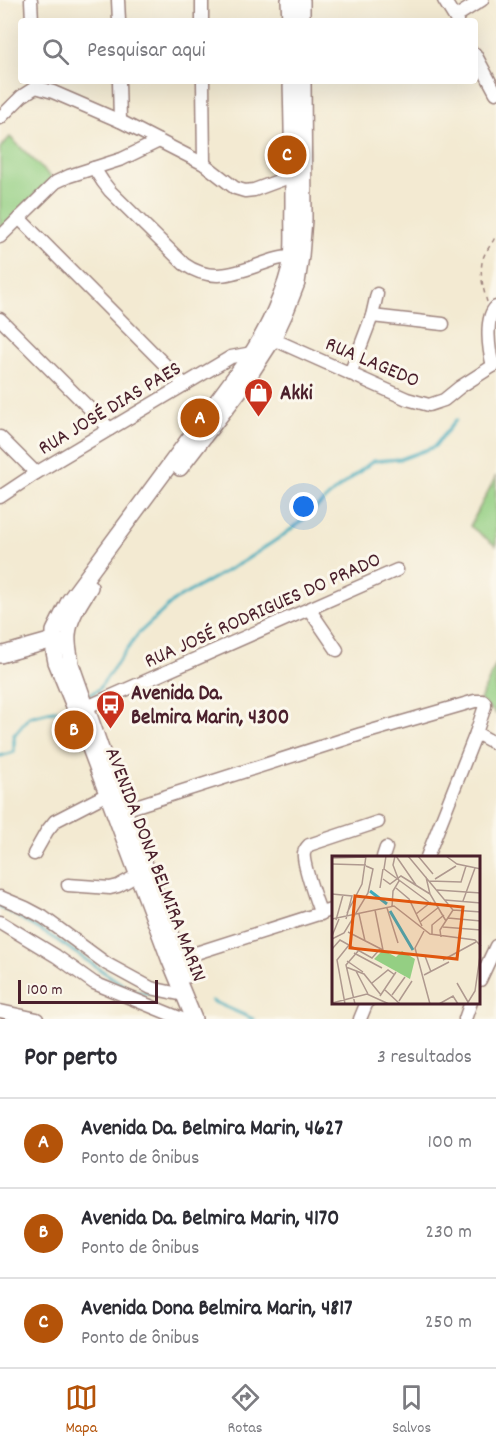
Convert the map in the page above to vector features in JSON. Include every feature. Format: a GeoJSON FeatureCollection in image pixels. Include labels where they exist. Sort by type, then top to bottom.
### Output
{"type":"FeatureCollection","features":[{"type":"Feature","properties":{"kind":"main road"},"geometry":{"type":"LineString","coordinates":[[289,0],[290,18]]}},
{"type":"Feature","properties":{"kind":"main road"},"geometry":{"type":"LineString","coordinates":[[302,0],[302,18]]}},
{"type":"Feature","properties":{"kind":"main road","name":"AVENIDA DONA BELMIRA MARIN"},"geometry":{"type":"LineString","coordinates":[[291,84],[299,174]]}},
{"type":"Feature","properties":{"kind":"main road","name":"AVENIDA DONA BELMIRA MARIN"},"geometry":{"type":"LineString","coordinates":[[81,709],[56,662],[53,646],[54,631],[69,601],[249,358],[268,337],[286,281],[297,256],[303,84]]}},
{"type":"Feature","properties":{"kind":"main road","name":"AVENIDA DONA BELMIRA MARIN"},"geometry":{"type":"LineString","coordinates":[[194,1019],[175,959],[81,709],[68,647],[68,634],[80,603],[94,580],[240,390],[249,358]]}},
{"type":"Feature","properties":{"kind":"main road"},"geometry":{"type":"LineString","coordinates":[[0,655],[31,646],[60,645],[71,664]]}},
{"type":"Feature","properties":{"kind":"main road","name":"AVENIDA DONA BELMIRA MARIN"},"geometry":{"type":"LineString","coordinates":[[185,991],[206,1019]]}},
{"type":"Feature","properties":{"kind":"street"},"geometry":{"type":"LineString","coordinates":[[31,0],[32,18]]}},
{"type":"Feature","properties":{"kind":"street"},"geometry":{"type":"LineString","coordinates":[[118,0],[118,18]]}},
{"type":"Feature","properties":{"kind":"street"},"geometry":{"type":"LineString","coordinates":[[202,0],[202,18]]}},
{"type":"Feature","properties":{"kind":"street"},"geometry":{"type":"LineString","coordinates":[[444,0],[455,18]]}},
{"type":"Feature","properties":{"kind":"street"},"geometry":{"type":"LineString","coordinates":[[457,18],[482,0]]}},
{"type":"Feature","properties":{"kind":"street"},"geometry":{"type":"LineString","coordinates":[[478,59],[496,92]]}},
{"type":"Feature","properties":{"kind":"street"},"geometry":{"type":"LineString","coordinates":[[0,118],[36,84],[120,121],[204,164],[235,188],[245,191],[254,190],[299,174]]}},
{"type":"Feature","properties":{"kind":"street"},"geometry":{"type":"LineString","coordinates":[[119,84],[120,121]]}},
{"type":"Feature","properties":{"kind":"street"},"geometry":{"type":"LineString","coordinates":[[203,84],[204,164]]}},
{"type":"Feature","properties":{"kind":"street"},"geometry":{"type":"LineString","coordinates":[[0,237],[56,182],[123,159],[159,141]]}},
{"type":"Feature","properties":{"kind":"street"},"geometry":{"type":"LineString","coordinates":[[94,168],[110,191],[184,264],[195,271],[211,274],[242,272],[274,260],[297,256]]}},
{"type":"Feature","properties":{"kind":"street"},"geometry":{"type":"LineString","coordinates":[[19,218],[185,385]]}},
{"type":"Feature","properties":{"kind":"street"},"geometry":{"type":"LineString","coordinates":[[350,374],[372,316],[377,294]]}},
{"type":"Feature","properties":{"kind":"street"},"geometry":{"type":"LineString","coordinates":[[493,310],[489,343],[495,365]]}},
{"type":"Feature","properties":{"kind":"street"},"geometry":{"type":"LineString","coordinates":[[372,316],[443,324]]}},
{"type":"Feature","properties":{"kind":"street"},"geometry":{"type":"LineString","coordinates":[[0,319],[110,429]]}},
{"type":"Feature","properties":{"kind":"street","name":"RUA LAGEDO"},"geometry":{"type":"LineString","coordinates":[[268,337],[407,399],[429,405],[444,400],[495,365]]}},
{"type":"Feature","properties":{"kind":"street","name":"RUA JOSÉ DIAS PAES"},"geometry":{"type":"LineString","coordinates":[[0,497],[36,473],[231,357],[249,358]]}},
{"type":"Feature","properties":{"kind":"street"},"geometry":{"type":"LineString","coordinates":[[0,437],[36,473]]}},
{"type":"Feature","properties":{"kind":"street","name":"RUA JOSÉ RODRIGUES DO PRADO"},"geometry":{"type":"LineString","coordinates":[[81,709],[397,570]]}},
{"type":"Feature","properties":{"kind":"street"},"geometry":{"type":"LineString","coordinates":[[309,609],[337,650]]}},
{"type":"Feature","properties":{"kind":"street"},"geometry":{"type":"LineString","coordinates":[[119,812],[361,734],[475,701],[483,701],[485,703],[476,733],[427,856]]}},
{"type":"Feature","properties":{"kind":"street"},"geometry":{"type":"LineString","coordinates":[[476,733],[496,744]]}},
{"type":"Feature","properties":{"kind":"street"},"geometry":{"type":"LineString","coordinates":[[34,854],[55,821],[111,792]]}},
{"type":"Feature","properties":{"kind":"street"},"geometry":{"type":"LineString","coordinates":[[321,914],[304,858],[305,849],[309,845],[378,822]]}},
{"type":"Feature","properties":{"kind":"street"},"geometry":{"type":"LineString","coordinates":[[68,885],[110,888],[142,872]]}},
{"type":"Feature","properties":{"kind":"street"},"geometry":{"type":"LineString","coordinates":[[0,897],[43,917],[107,964],[151,988],[185,991],[181,1019],[94,983],[56,956],[0,922]]}},
{"type":"Feature","properties":{"kind":"street"},"geometry":{"type":"LineString","coordinates":[[175,959],[332,910]]}},
{"type":"Feature","properties":{"kind":"street"},"geometry":{"type":"LineString","coordinates":[[481,978],[496,946]]}},
{"type":"Feature","properties":{"kind":"street"},"geometry":{"type":"LineString","coordinates":[[360,1019],[366,1004]]}},
{"type":"Feature","properties":{"kind":"street"},"geometry":{"type":"LineString","coordinates":[[465,1019],[470,1004]]}},
{"type":"Feature","properties":{"kind":"street"},"geometry":{"type":"LineString","coordinates":[[0,1011],[37,1019]]}},
{"type":"Feature","properties":{"kind":"path"},"geometry":{"type":"LineString","coordinates":[[493,310],[484,292],[482,262],[496,235]]}},
{"type":"Feature","properties":{"kind":"green space"},"geometry":{"type":"Polygon","coordinates":[[[10,137],[52,178],[0,232],[0,148],[10,137]]]}},
{"type":"Feature","properties":{"kind":"green space"},"geometry":{"type":"Polygon","coordinates":[[[496,476],[496,546],[470,526],[496,476]]]}},
{"type":"Feature","properties":{"kind":"green space"},"geometry":{"type":"Polygon","coordinates":[[[496,664],[496,714],[480,700],[496,664]]]}},
{"type":"Feature","properties":{"kind":"waterway"},"geometry":{"type":"LineString","coordinates":[[90,694],[98,690],[138,634],[175,600],[244,561],[282,536],[373,461],[401,459],[434,447],[456,420]]}},
{"type":"Feature","properties":{"kind":"waterway"},"geometry":{"type":"LineString","coordinates":[[0,756],[14,752],[14,735],[29,717],[57,710]]}},
{"type":"Feature","properties":{"kind":"waterway"},"geometry":{"type":"LineString","coordinates":[[0,906],[57,940],[133,992],[150,993]]}},
{"type":"Feature","properties":{"kind":"waterway"},"geometry":{"type":"LineString","coordinates":[[212,1001],[253,1019]]}},
{"type":"Feature","properties":{"kind":"place","name":"Avenida Dona Belmira Marin, 4817"},"geometry":{"type":"Point","coordinates":[287,155]}},
{"type":"Feature","properties":{"kind":"place","name":"Avenida Da. Belmira Marin, 4627"},"geometry":{"type":"Point","coordinates":[200,418]}},
{"type":"Feature","properties":{"kind":"place","name":"Akki"},"geometry":{"type":"Point","coordinates":[259,418]}},
{"type":"Feature","properties":{"kind":"place","name":"Avenida Da. Belmira Marin, 4170"},"geometry":{"type":"Point","coordinates":[74,730]}},
{"type":"Feature","properties":{"kind":"place","name":"Avenida Da. Belmira Marin, 4300"},"geometry":{"type":"Point","coordinates":[110,730]}}]}
